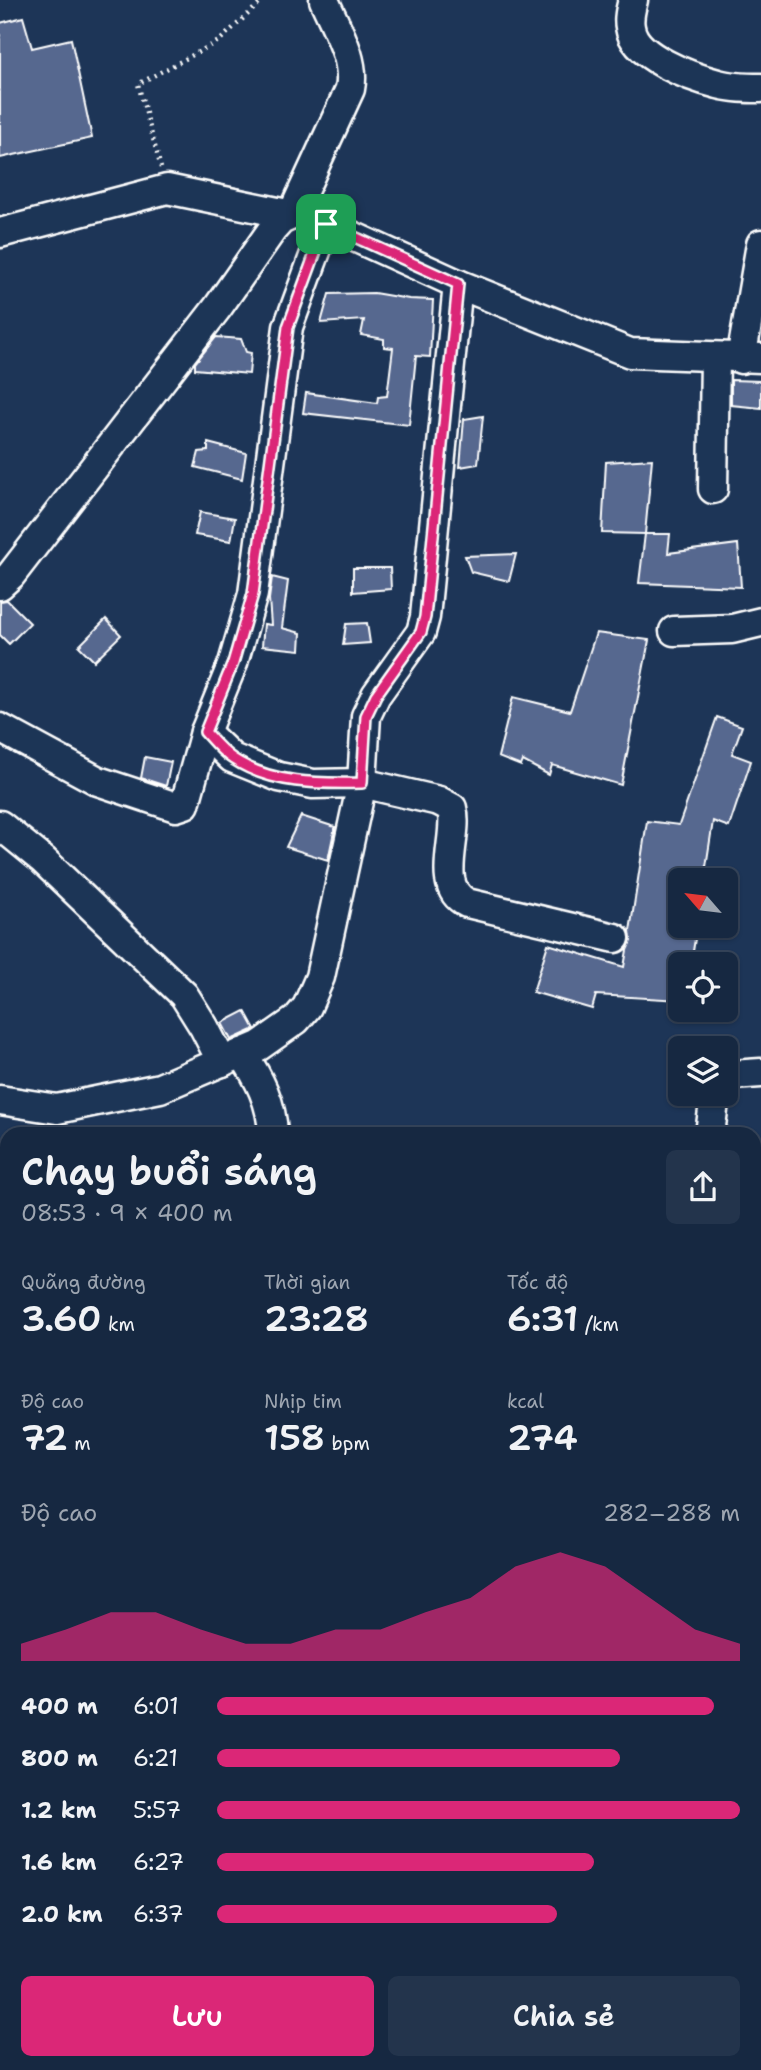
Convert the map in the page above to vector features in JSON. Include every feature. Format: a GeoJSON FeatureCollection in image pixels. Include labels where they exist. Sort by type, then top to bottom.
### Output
{"type":"FeatureCollection","features":[{"type":"Feature","properties":{"kind":"street"},"geometry":{"type":"LineString","coordinates":[[0,585],[11,575],[218,307],[272,230],[281,220],[292,215],[350,89],[353,77],[351,64],[324,0]]}},
{"type":"Feature","properties":{"kind":"street"},"geometry":{"type":"LineString","coordinates":[[633,0],[630,28],[643,52],[681,71],[716,84],[761,89]]}},
{"type":"Feature","properties":{"kind":"street"},"geometry":{"type":"LineString","coordinates":[[0,233],[167,189],[292,215],[306,215],[458,284],[630,353],[739,358]]}},
{"type":"Feature","properties":{"kind":"street"},"geometry":{"type":"LineString","coordinates":[[0,728],[98,781],[176,807],[185,804],[205,732],[233,663],[253,594],[288,327],[326,224]]}},
{"type":"Feature","properties":{"kind":"street"},"geometry":{"type":"LineString","coordinates":[[713,489],[761,244]]}},
{"type":"Feature","properties":{"kind":"street"},"geometry":{"type":"LineString","coordinates":[[0,1100],[57,1109],[160,1088],[259,1046],[296,1020],[307,1007],[316,989],[362,783],[366,716],[376,695],[421,632],[425,617],[458,284]]}},
{"type":"Feature","properties":{"kind":"street"},"geometry":{"type":"LineString","coordinates":[[674,631],[732,629],[761,622]]}},
{"type":"Feature","properties":{"kind":"street"},"geometry":{"type":"LineString","coordinates":[[205,732],[232,758],[279,777],[313,784],[362,783],[439,801],[452,808],[450,878],[460,900],[467,904],[615,938]]}},
{"type":"Feature","properties":{"kind":"street"},"geometry":{"type":"LineString","coordinates":[[0,825],[43,860],[184,995],[204,1027],[232,1058],[258,1077],[270,1107],[272,1127]]}},
{"type":"Feature","properties":{"kind":"street"},"geometry":{"type":"LineString","coordinates":[[738,1075],[761,1073]]}},
{"type":"Feature","properties":{"kind":"street"},"geometry":{"type":"LineString","coordinates":[[711,1127],[714,1106]]}},
{"type":"Feature","properties":{"kind":"path"},"geometry":{"type":"LineString","coordinates":[[167,189],[138,84],[219,40],[260,3]]}},
{"type":"Feature","properties":{"kind":"building"},"geometry":{"type":"Polygon","coordinates":[[[23,17],[32,48],[71,39],[92,138],[0,158],[0,23],[23,17]]]}},
{"type":"Feature","properties":{"kind":"building"},"geometry":{"type":"Polygon","coordinates":[[[374,293],[433,300],[430,357],[416,356],[409,425],[303,413],[306,393],[377,403],[378,397],[387,396],[393,348],[384,347],[384,339],[361,335],[364,320],[321,323],[329,294],[374,293]]]}},
{"type":"Feature","properties":{"kind":"building"},"geometry":{"type":"Polygon","coordinates":[[[216,337],[241,339],[246,352],[251,353],[249,374],[195,369],[195,363],[216,337]]]}},
{"type":"Feature","properties":{"kind":"building"},"geometry":{"type":"Polygon","coordinates":[[[731,380],[761,381],[761,408],[731,405],[731,380]]]}},
{"type":"Feature","properties":{"kind":"building"},"geometry":{"type":"Polygon","coordinates":[[[483,416],[478,464],[460,467],[464,419],[483,416]]]}},
{"type":"Feature","properties":{"kind":"building"},"geometry":{"type":"Polygon","coordinates":[[[208,443],[246,453],[242,479],[195,467],[199,452],[208,451],[208,443]]]}},
{"type":"Feature","properties":{"kind":"building"},"geometry":{"type":"Polygon","coordinates":[[[652,459],[645,534],[602,533],[606,462],[652,459]]]}},
{"type":"Feature","properties":{"kind":"building"},"geometry":{"type":"Polygon","coordinates":[[[200,512],[235,518],[231,541],[195,535],[200,512]]]}},
{"type":"Feature","properties":{"kind":"building"},"geometry":{"type":"Polygon","coordinates":[[[645,534],[670,534],[668,553],[738,544],[741,587],[639,583],[645,534]]]}},
{"type":"Feature","properties":{"kind":"building"},"geometry":{"type":"Polygon","coordinates":[[[516,554],[509,581],[471,572],[465,556],[516,554]]]}},
{"type":"Feature","properties":{"kind":"building"},"geometry":{"type":"Polygon","coordinates":[[[353,568],[390,568],[391,589],[353,592],[353,568]]]}},
{"type":"Feature","properties":{"kind":"building"},"geometry":{"type":"Polygon","coordinates":[[[272,577],[288,581],[282,628],[301,633],[300,650],[262,646],[264,624],[271,625],[269,599],[272,577]]]}},
{"type":"Feature","properties":{"kind":"building"},"geometry":{"type":"Polygon","coordinates":[[[7,600],[30,623],[9,644],[0,635],[0,601],[7,600]]]}},
{"type":"Feature","properties":{"kind":"building"},"geometry":{"type":"Polygon","coordinates":[[[106,619],[121,635],[94,661],[79,646],[106,619]]]}},
{"type":"Feature","properties":{"kind":"building"},"geometry":{"type":"Polygon","coordinates":[[[367,623],[370,643],[343,645],[346,624],[367,623]]]}},
{"type":"Feature","properties":{"kind":"building"},"geometry":{"type":"Polygon","coordinates":[[[596,633],[649,640],[621,785],[552,765],[549,775],[523,761],[521,766],[498,757],[513,697],[570,711],[596,633]]]}},
{"type":"Feature","properties":{"kind":"building"},"geometry":{"type":"Polygon","coordinates":[[[717,717],[742,726],[732,754],[751,761],[729,827],[713,821],[706,868],[668,868],[668,938],[695,938],[693,952],[668,952],[668,999],[596,995],[592,1009],[533,992],[548,944],[624,967],[631,941],[630,931],[647,821],[679,825],[717,717]]]}},
{"type":"Feature","properties":{"kind":"building"},"geometry":{"type":"Polygon","coordinates":[[[145,757],[171,762],[166,786],[141,778],[145,757]]]}},
{"type":"Feature","properties":{"kind":"building"},"geometry":{"type":"Polygon","coordinates":[[[301,816],[335,827],[328,860],[286,847],[301,816]]]}},
{"type":"Feature","properties":{"kind":"building"},"geometry":{"type":"Polygon","coordinates":[[[245,1011],[255,1029],[231,1040],[222,1023],[245,1011]]]}},
{"type":"Feature","properties":{"kind":"route"},"geometry":{"type":"LineString","coordinates":[[326,224],[458,284],[425,617],[421,632],[376,695],[366,716],[362,783],[313,784],[279,777],[232,758],[205,732],[233,663],[253,594],[288,327],[326,224]]}}]}
